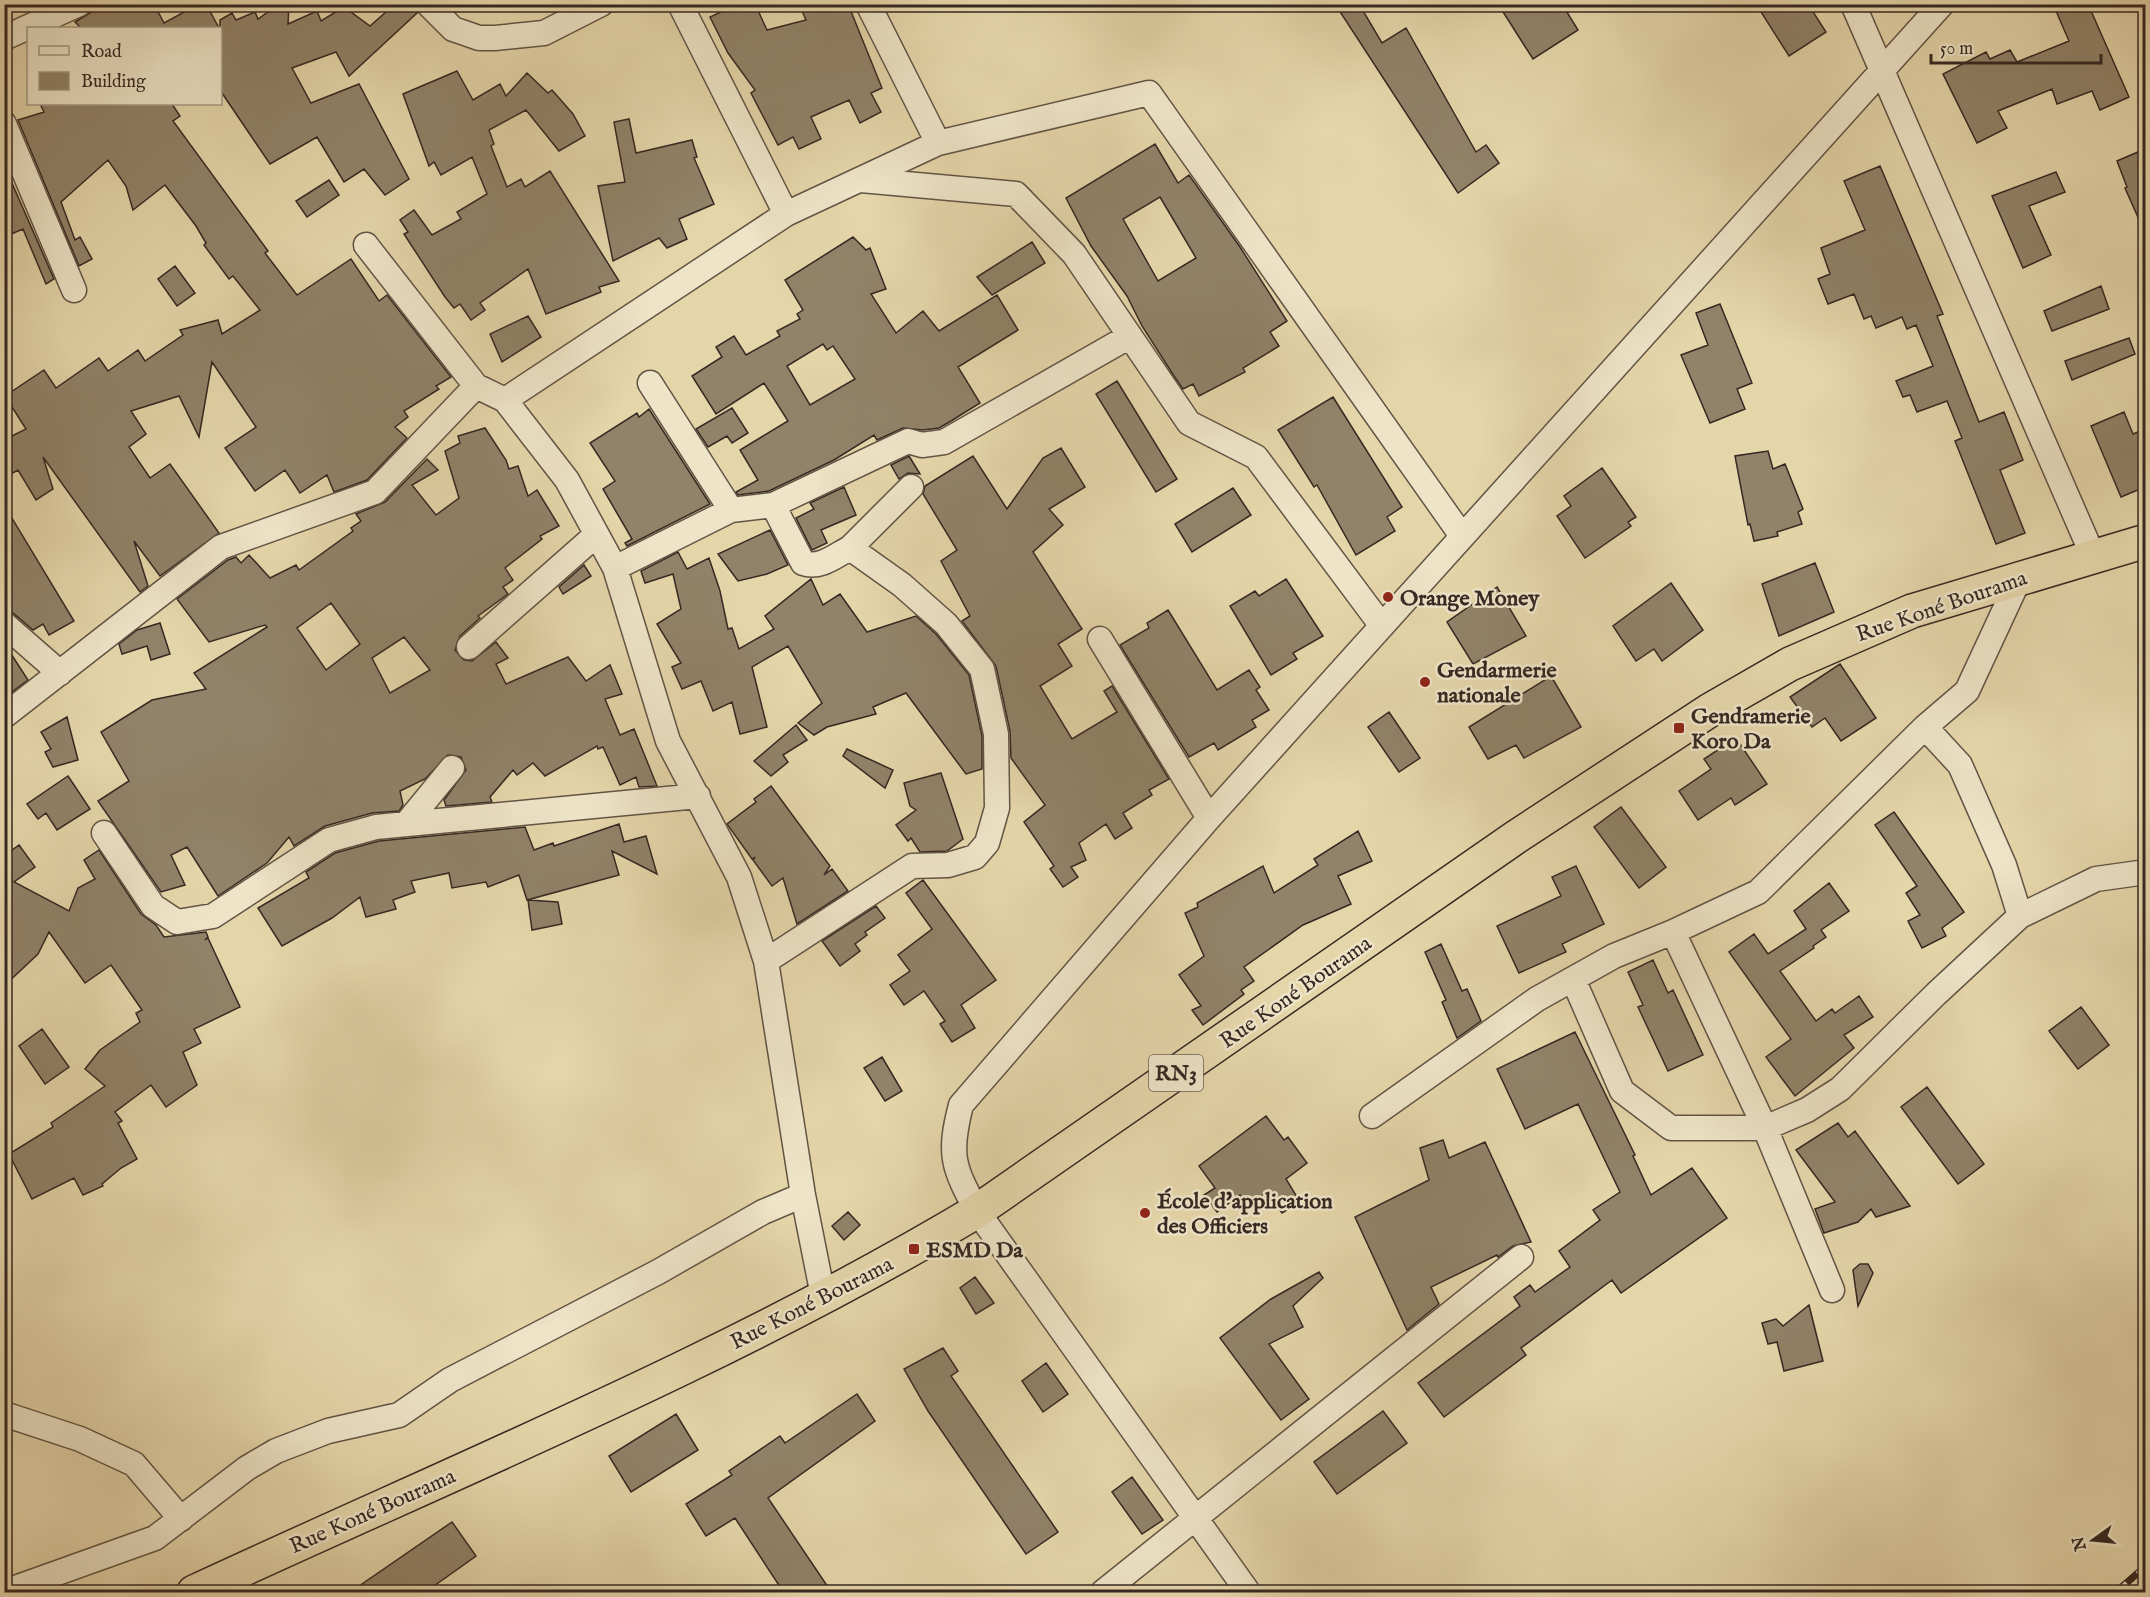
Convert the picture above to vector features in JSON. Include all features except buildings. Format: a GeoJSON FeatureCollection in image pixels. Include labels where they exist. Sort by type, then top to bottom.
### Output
{"type":"FeatureCollection","features":[{"type":"Feature","properties":{"kind":"highway","name":"Rue Koné Bourama"},"geometry":{"type":"LineString","coordinates":[[194,1593],[606,1404],[903,1256],[977,1211],[1507,844],[1710,710],[1790,664],[1850,635],[1912,610],[2145,541]]}},
{"type":"Feature","properties":{"kind":"street"},"geometry":{"type":"LineString","coordinates":[[28,27],[79,4]]}},
{"type":"Feature","properties":{"kind":"street"},"geometry":{"type":"LineString","coordinates":[[428,4],[453,29],[479,38],[544,33],[601,4]]}},
{"type":"Feature","properties":{"kind":"street"},"geometry":{"type":"LineString","coordinates":[[680,4],[786,214]]}},
{"type":"Feature","properties":{"kind":"street"},"geometry":{"type":"LineString","coordinates":[[868,4],[938,143]]}},
{"type":"Feature","properties":{"kind":"street"},"geometry":{"type":"LineString","coordinates":[[1853,4],[2093,556]]}},
{"type":"Feature","properties":{"kind":"street"},"geometry":{"type":"LineString","coordinates":[[1248,1593],[977,1211],[955,1170],[952,1137],[961,1105],[1209,818],[1942,4]]}},
{"type":"Feature","properties":{"kind":"street"},"geometry":{"type":"LineString","coordinates":[[4,38],[27,28]]}},
{"type":"Feature","properties":{"kind":"street"},"geometry":{"type":"LineString","coordinates":[[505,400],[786,214],[938,143],[1149,93],[1462,536]]}},
{"type":"Feature","properties":{"kind":"street"},"geometry":{"type":"LineString","coordinates":[[4,124],[74,290]]}},
{"type":"Feature","properties":{"kind":"street"},"geometry":{"type":"LineString","coordinates":[[859,180],[1016,194],[1074,254],[1189,423],[1256,457],[1382,626]]}},
{"type":"Feature","properties":{"kind":"street"},"geometry":{"type":"LineString","coordinates":[[366,245],[476,386],[505,400],[567,480],[615,568],[668,741],[739,877],[766,961],[803,1195],[823,1296]]}},
{"type":"Feature","properties":{"kind":"street"},"geometry":{"type":"LineString","coordinates":[[615,568],[731,510],[773,505],[908,441],[922,445],[944,442],[1130,336]]}},
{"type":"Feature","properties":{"kind":"street"},"geometry":{"type":"LineString","coordinates":[[650,383],[731,510]]}},
{"type":"Feature","properties":{"kind":"street"},"geometry":{"type":"LineString","coordinates":[[4,716],[221,547],[375,492],[476,386]]}},
{"type":"Feature","properties":{"kind":"street"},"geometry":{"type":"LineString","coordinates":[[773,505],[803,563],[812,566],[821,564],[850,548],[911,487]]}},
{"type":"Feature","properties":{"kind":"street"},"geometry":{"type":"LineString","coordinates":[[469,647],[596,535]]}},
{"type":"Feature","properties":{"kind":"street"},"geometry":{"type":"LineString","coordinates":[[766,961],[912,866],[948,865],[975,857],[987,843],[997,808],[996,734],[982,669],[946,624],[902,585],[850,548]]}},
{"type":"Feature","properties":{"kind":"street"},"geometry":{"type":"LineString","coordinates":[[1372,1116],[1537,999],[1614,956],[1673,932],[1758,892],[1925,727],[1967,691],[2019,579]]}},
{"type":"Feature","properties":{"kind":"street"},"geometry":{"type":"LineString","coordinates":[[4,624],[60,673]]}},
{"type":"Feature","properties":{"kind":"street"},"geometry":{"type":"LineString","coordinates":[[1100,639],[1209,818]]}},
{"type":"Feature","properties":{"kind":"street"},"geometry":{"type":"LineString","coordinates":[[1925,727],[1960,765],[2004,865],[2020,916]]}},
{"type":"Feature","properties":{"kind":"street"},"geometry":{"type":"LineString","coordinates":[[406,824],[452,768]]}},
{"type":"Feature","properties":{"kind":"street"},"geometry":{"type":"LineString","coordinates":[[104,833],[153,906],[177,921],[213,916],[329,840],[376,827],[698,796]]}},
{"type":"Feature","properties":{"kind":"street"},"geometry":{"type":"LineString","coordinates":[[1573,979],[1622,1091],[1671,1128],[1765,1128],[1807,1110],[1840,1089],[1936,994],[2020,916],[2096,879],[2145,872]]}},
{"type":"Feature","properties":{"kind":"street"},"geometry":{"type":"LineString","coordinates":[[1673,932],[1765,1128],[1832,1290]]}},
{"type":"Feature","properties":{"kind":"street"},"geometry":{"type":"LineString","coordinates":[[4,1592],[154,1538],[276,1451],[328,1431],[399,1415],[450,1380],[616,1294],[763,1212],[803,1195]]}},
{"type":"Feature","properties":{"kind":"street"},"geometry":{"type":"LineString","coordinates":[[1103,1593],[1521,1257]]}},
{"type":"Feature","properties":{"kind":"street"},"geometry":{"type":"LineString","coordinates":[[4,1414],[80,1439],[134,1464],[181,1519]]}},
{"type":"Feature","properties":{"kind":"railway"},"geometry":{"type":"LineString","coordinates":[[2116,1592],[2146,1566]]}},
{"type":"Feature","properties":{"kind":"place","name":"Orange Money"},"geometry":{"type":"Point","coordinates":[1388,597]}},
{"type":"Feature","properties":{"kind":"place","name":"Gendarmerie nationale"},"geometry":{"type":"Point","coordinates":[1425,682]}},
{"type":"Feature","properties":{"kind":"place","name":"Gendramerie Koro Da"},"geometry":{"type":"Point","coordinates":[1679,728]}},
{"type":"Feature","properties":{"kind":"place","name":"École d'application des Officiers"},"geometry":{"type":"Point","coordinates":[1145,1213]}},
{"type":"Feature","properties":{"kind":"place","name":"ESMD Da"},"geometry":{"type":"Point","coordinates":[914,1249]}}]}
